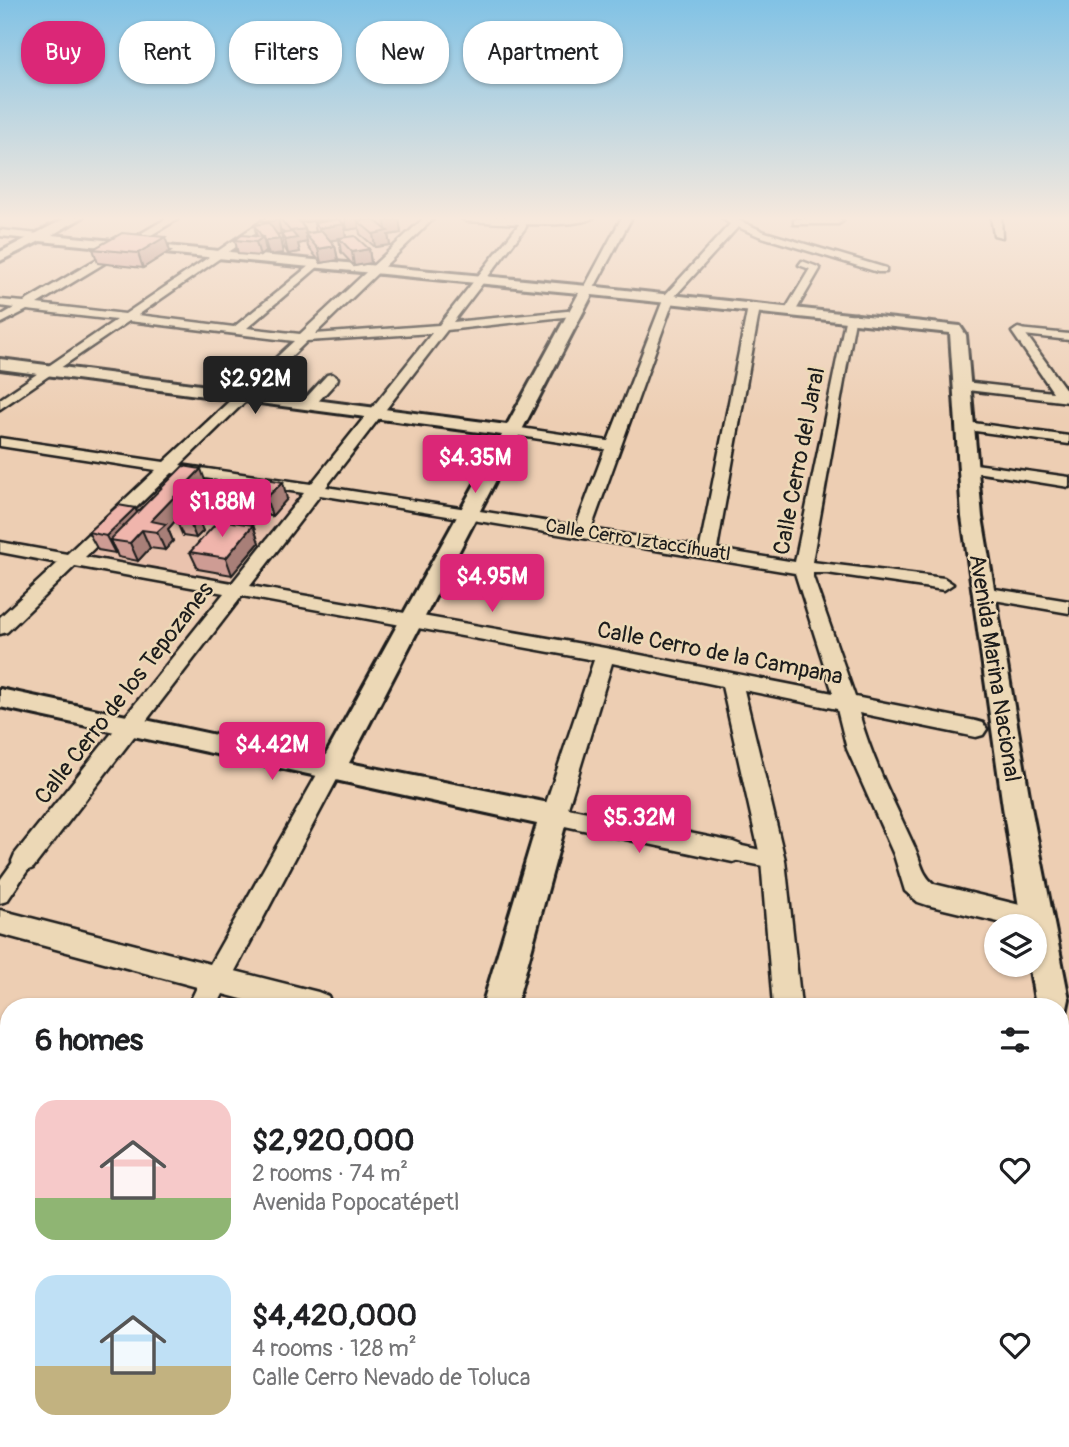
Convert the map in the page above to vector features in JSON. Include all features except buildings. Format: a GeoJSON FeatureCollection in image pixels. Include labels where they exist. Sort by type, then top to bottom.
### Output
{"type":"FeatureCollection","features":[{"type":"Feature","properties":{"kind":"street"},"geometry":{"type":"LineString","coordinates":[[0,321],[62,285]]}},
{"type":"Feature","properties":{"kind":"street"},"geometry":{"type":"LineString","coordinates":[[0,405],[176,285]]}},
{"type":"Feature","properties":{"kind":"street"},"geometry":{"type":"LineString","coordinates":[[236,331],[291,285]]}},
{"type":"Feature","properties":{"kind":"street"},"geometry":{"type":"LineString","coordinates":[[0,628],[360,285]]}},
{"type":"Feature","properties":{"kind":"street","name":"Calle Cerro de los Tepozanes"},"geometry":{"type":"LineString","coordinates":[[0,895],[476,285]]}},
{"type":"Feature","properties":{"kind":"street"},"geometry":{"type":"LineString","coordinates":[[529,285],[852,316]]}},
{"type":"Feature","properties":{"kind":"street"},"geometry":{"type":"LineString","coordinates":[[206,998],[591,285]]}},
{"type":"Feature","properties":{"kind":"street"},"geometry":{"type":"LineString","coordinates":[[582,531],[668,298],[680,285]]}},
{"type":"Feature","properties":{"kind":"street"},"geometry":{"type":"LineString","coordinates":[[791,310],[806,285]]}},
{"type":"Feature","properties":{"kind":"street"},"geometry":{"type":"LineString","coordinates":[[0,303],[303,338],[441,328],[577,313]]}},
{"type":"Feature","properties":{"kind":"street"},"geometry":{"type":"LineString","coordinates":[[708,551],[754,307]]}},
{"type":"Feature","properties":{"kind":"street","name":"Avenida Marina Nacional"},"geometry":{"type":"LineString","coordinates":[[852,316],[955,329],[959,335],[968,467],[983,593],[1036,914]]}},
{"type":"Feature","properties":{"kind":"street","name":"Calle Cerro del Jaral"},"geometry":{"type":"LineString","coordinates":[[852,316],[803,567],[858,749],[906,855],[917,888],[927,894],[1015,914]]}},
{"type":"Feature","properties":{"kind":"street"},"geometry":{"type":"LineString","coordinates":[[1018,332],[1066,398]]}},
{"type":"Feature","properties":{"kind":"street"},"geometry":{"type":"LineString","coordinates":[[1018,332],[1069,337]]}},
{"type":"Feature","properties":{"kind":"street"},"geometry":{"type":"LineString","coordinates":[[0,364],[375,412],[613,446]]}},
{"type":"Feature","properties":{"kind":"street"},"geometry":{"type":"LineString","coordinates":[[308,404],[332,378]]}},
{"type":"Feature","properties":{"kind":"street"},"geometry":{"type":"LineString","coordinates":[[964,386],[1066,398]]}},
{"type":"Feature","properties":{"kind":"street"},"geometry":{"type":"LineString","coordinates":[[966,426],[1045,444],[1069,440]]}},
{"type":"Feature","properties":{"kind":"street","name":"Calle Cerro Iztaccíhuatl"},"geometry":{"type":"LineString","coordinates":[[0,442],[803,567],[944,584]]}},
{"type":"Feature","properties":{"kind":"street"},"geometry":{"type":"LineString","coordinates":[[968,467],[1069,485]]}},
{"type":"Feature","properties":{"kind":"street","name":"Calle Cerro de la Campana"},"geometry":{"type":"LineString","coordinates":[[0,547],[605,655],[976,729]]}},
{"type":"Feature","properties":{"kind":"street"},"geometry":{"type":"LineString","coordinates":[[983,593],[1069,607]]}},
{"type":"Feature","properties":{"kind":"street"},"geometry":{"type":"LineString","coordinates":[[501,998],[554,815],[605,655]]}},
{"type":"Feature","properties":{"kind":"street"},"geometry":{"type":"LineString","coordinates":[[731,679],[773,860],[787,998]]}},
{"type":"Feature","properties":{"kind":"street"},"geometry":{"type":"LineString","coordinates":[[0,698],[331,770],[773,860]]}},
{"type":"Feature","properties":{"kind":"street"},"geometry":{"type":"LineString","coordinates":[[0,922],[289,998]]}},
{"type":"Feature","properties":{"kind":"street","name":"Avenida Marina Nacional"},"geometry":{"type":"LineString","coordinates":[[1047,973],[1052,998]]}},
{"type":"Feature","properties":{"kind":"shaded area"},"geometry":{"type":"Polygon","coordinates":[[[171,471],[305,490],[226,584],[84,557],[171,471]]]}}]}
